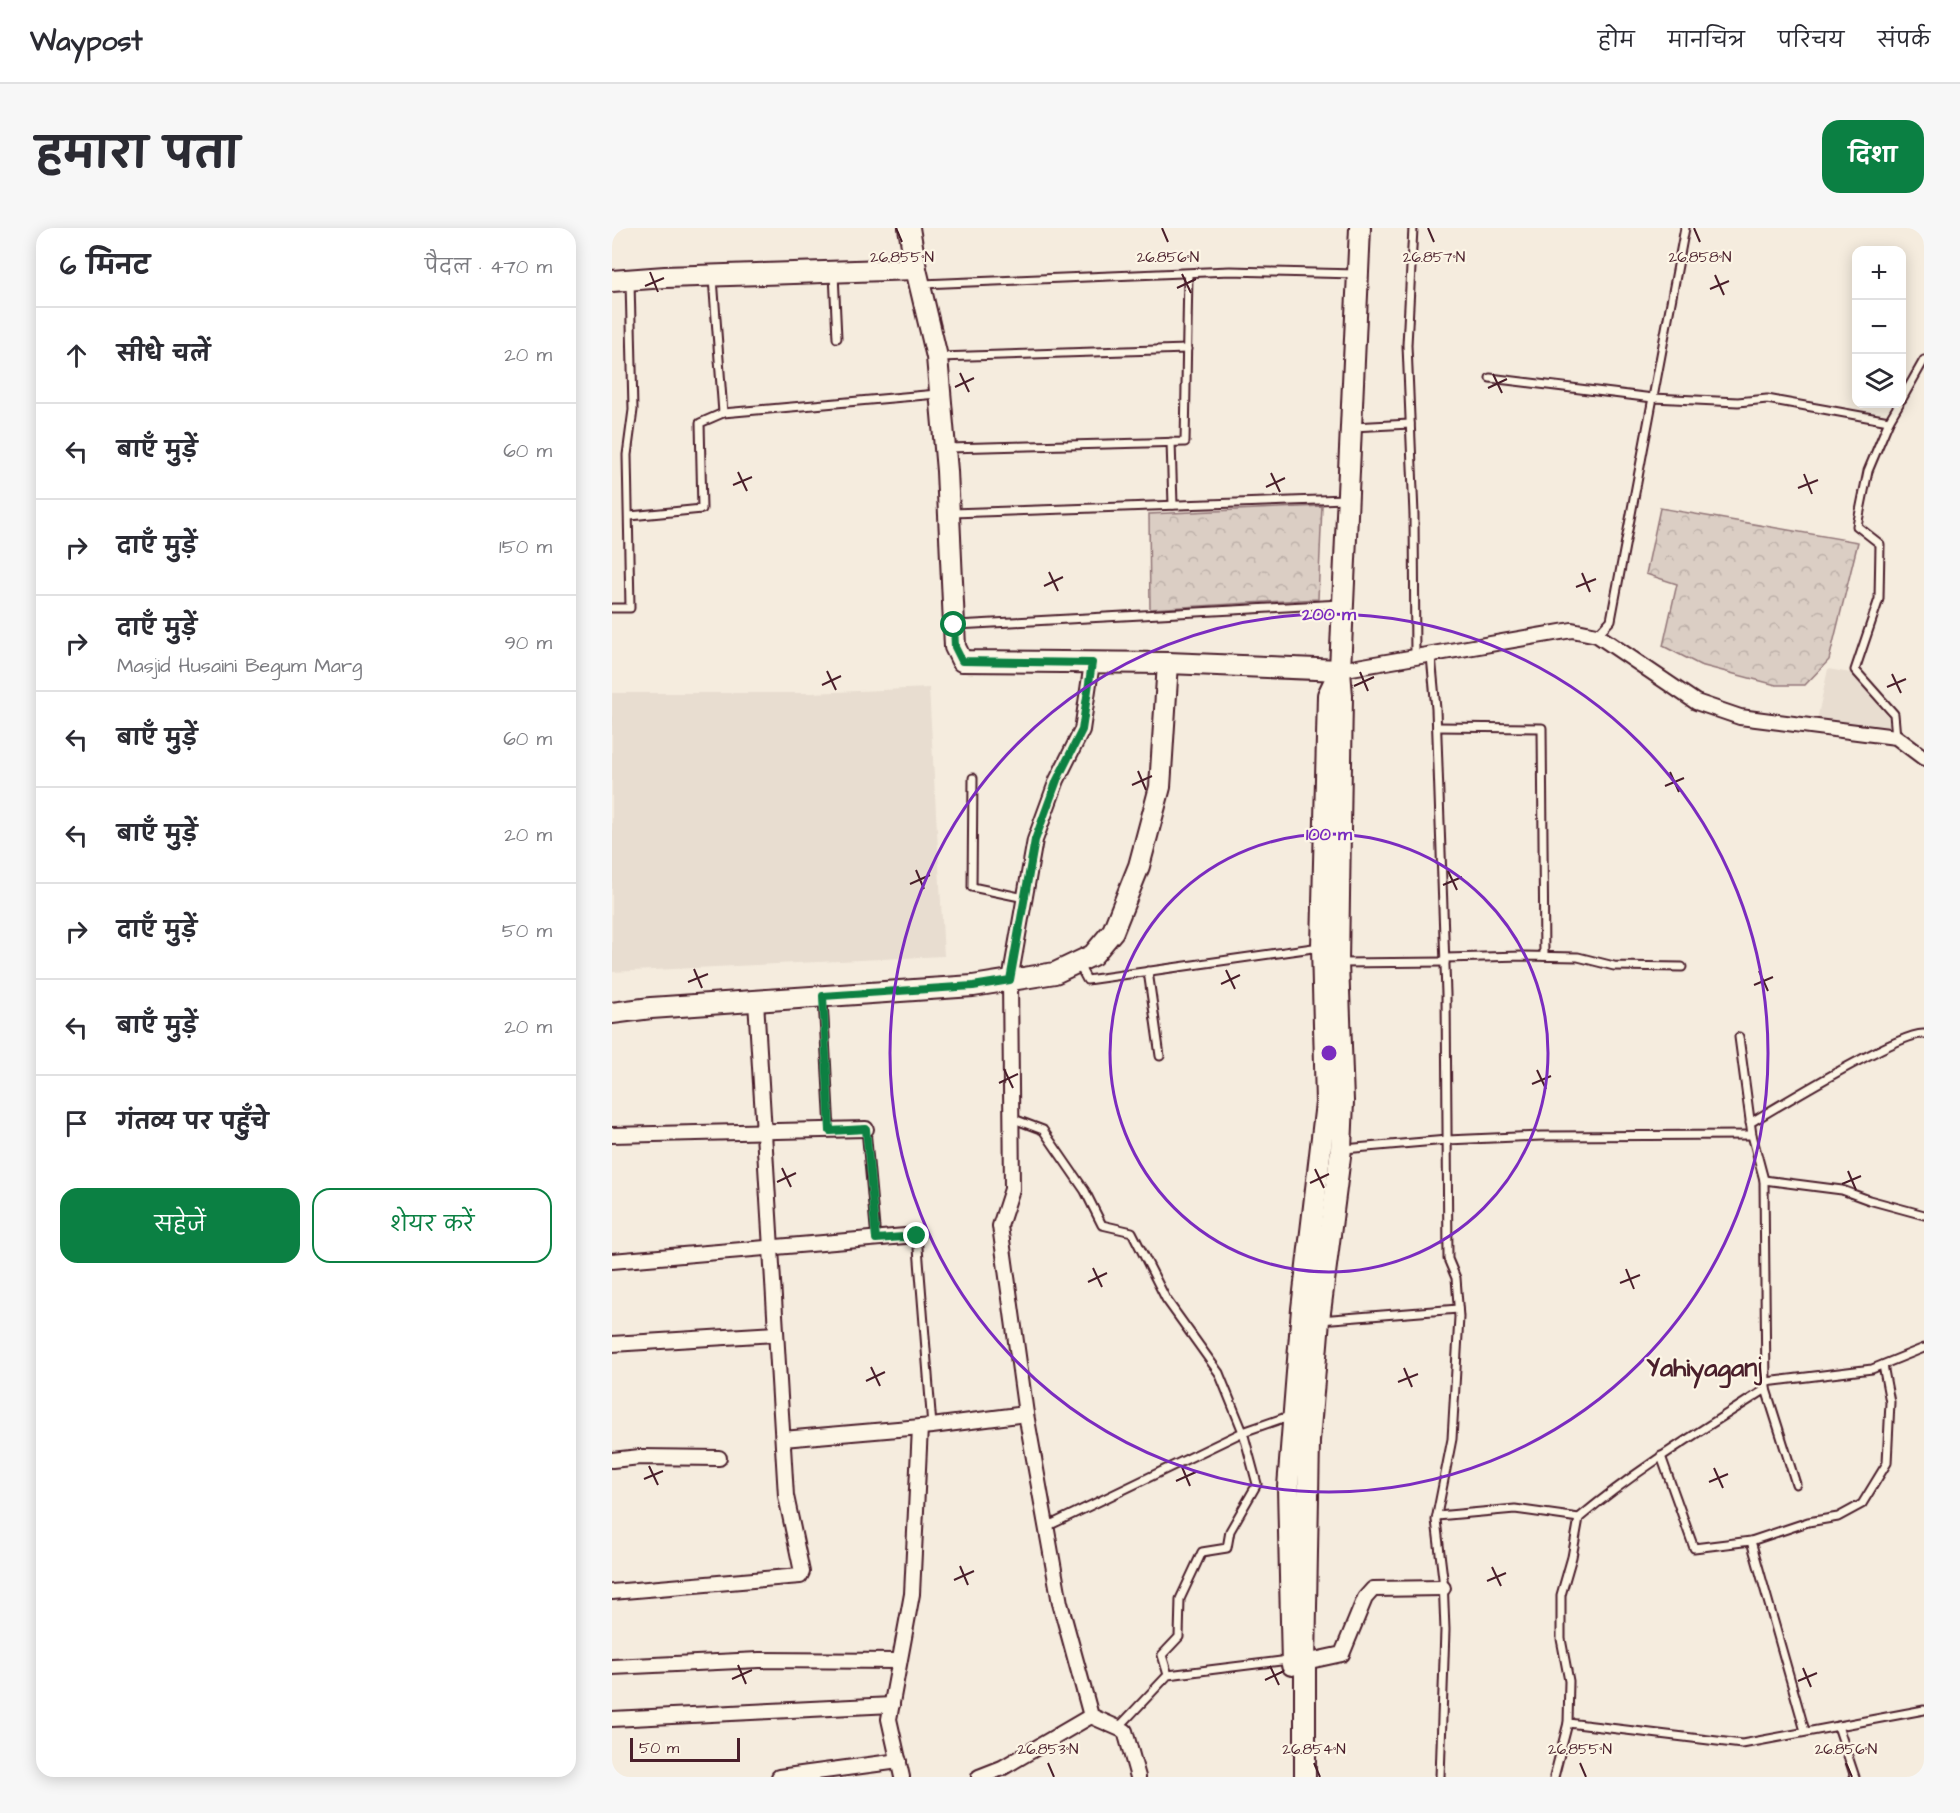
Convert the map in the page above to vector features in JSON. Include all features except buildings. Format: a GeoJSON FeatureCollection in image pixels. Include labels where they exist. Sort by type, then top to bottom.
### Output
{"type":"FeatureCollection","features":[{"type":"Feature","properties":{"kind":"street"},"geometry":{"type":"LineString","coordinates":[[909,228],[917,276],[937,357],[945,448],[955,647],[962,661],[1168,663],[1340,670],[1572,630],[1597,635],[1696,702],[1740,717],[1896,737],[1924,758]]}},
{"type":"Feature","properties":{"kind":"street"},"geometry":{"type":"LineString","coordinates":[[1294,1777],[1309,1441],[1319,1320],[1341,1149],[1343,1101],[1338,963],[1342,696],[1340,670],[1360,228]]}},
{"type":"Feature","properties":{"kind":"street"},"geometry":{"type":"LineString","coordinates":[[621,280],[834,272],[917,276]]}},
{"type":"Feature","properties":{"kind":"street"},"geometry":{"type":"LineString","coordinates":[[1091,1716],[1060,1603],[1026,1414],[999,1226],[1012,1189],[1010,980],[1035,840],[1057,780],[1082,730],[1092,663]]}},
{"type":"Feature","properties":{"kind":"street"},"geometry":{"type":"LineString","coordinates":[[612,1013],[651,1008],[973,986],[1055,973],[1093,955],[1113,931],[1139,866],[1160,787],[1168,663]]}},
{"type":"Feature","properties":{"kind":"street"},"geometry":{"type":"LineString","coordinates":[[1305,1777],[1288,1487],[1302,1309],[1326,1103],[1322,947],[1328,695],[1340,670]]}},
{"type":"Feature","properties":{"kind":"street"},"geometry":{"type":"LineString","coordinates":[[612,1592],[800,1576],[802,1572],[786,1496],[756,1001]]}},
{"type":"Feature","properties":{"kind":"street"},"geometry":{"type":"LineString","coordinates":[[612,1135],[866,1129]]}},
{"type":"Feature","properties":{"kind":"street"},"geometry":{"type":"LineString","coordinates":[[612,1261],[917,1236]]}},
{"type":"Feature","properties":{"kind":"street"},"geometry":{"type":"LineString","coordinates":[[612,1344],[776,1334]]}},
{"type":"Feature","properties":{"kind":"street"},"geometry":{"type":"LineString","coordinates":[[783,1439],[1026,1414]]}},
{"type":"Feature","properties":{"kind":"street"},"geometry":{"type":"LineString","coordinates":[[902,1777],[889,1719],[912,1593],[926,1426]]}},
{"type":"Feature","properties":{"kind":"street"},"geometry":{"type":"LineString","coordinates":[[612,1460],[640,1457],[719,1458]]}},
{"type":"Feature","properties":{"kind":"street"},"geometry":{"type":"LineString","coordinates":[[1298,1661],[1342,1654],[1365,1598],[1373,1589],[1443,1588]]}},
{"type":"Feature","properties":{"kind":"street"},"geometry":{"type":"LineString","coordinates":[[612,1667],[759,1660],[899,1662]]}},
{"type":"Feature","properties":{"kind":"street"},"geometry":{"type":"LineString","coordinates":[[612,1719],[892,1705]]}},
{"type":"Feature","properties":{"kind":"street"},"geometry":{"type":"LineString","coordinates":[[1091,1716],[1125,1731],[1138,1777]]}},
{"type":"Feature","properties":{"kind":"street"},"geometry":{"type":"LineString","coordinates":[[980,1777],[1002,1768],[1091,1716]]}},
{"type":"Feature","properties":{"kind":"street"},"geometry":{"type":"LineString","coordinates":[[779,1777],[899,1761]]}},
{"type":"Feature","properties":{"kind":"lane"},"geometry":{"type":"LineString","coordinates":[[1413,228],[1407,345],[1414,515],[1415,658]]}},
{"type":"Feature","properties":{"kind":"lane"},"geometry":{"type":"LineString","coordinates":[[1597,635],[1611,621],[1685,228]]}},
{"type":"Feature","properties":{"kind":"lane"},"geometry":{"type":"LineString","coordinates":[[834,272],[837,338]]}},
{"type":"Feature","properties":{"kind":"lane"},"geometry":{"type":"LineString","coordinates":[[917,276],[1230,272],[1358,274]]}},
{"type":"Feature","properties":{"kind":"lane"},"geometry":{"type":"LineString","coordinates":[[945,448],[1185,442],[1188,274]]}},
{"type":"Feature","properties":{"kind":"lane"},"geometry":{"type":"LineString","coordinates":[[713,275],[723,413]]}},
{"type":"Feature","properties":{"kind":"lane"},"geometry":{"type":"LineString","coordinates":[[612,608],[630,608],[630,516],[627,455],[633,410],[621,280]]}},
{"type":"Feature","properties":{"kind":"lane"},"geometry":{"type":"LineString","coordinates":[[937,357],[1187,349]]}},
{"type":"Feature","properties":{"kind":"lane"},"geometry":{"type":"LineString","coordinates":[[1906,392],[1924,360]]}},
{"type":"Feature","properties":{"kind":"lane"},"geometry":{"type":"LineString","coordinates":[[1490,378],[1653,398],[1738,402],[1767,399],[1888,421]]}},
{"type":"Feature","properties":{"kind":"lane"},"geometry":{"type":"LineString","coordinates":[[630,516],[702,509],[700,423],[723,413],[940,394]]}},
{"type":"Feature","properties":{"kind":"lane"},"geometry":{"type":"LineString","coordinates":[[1896,408],[1888,421],[1868,471],[1857,526],[1880,544],[1879,599],[1855,670],[1894,714],[1896,737]]}},
{"type":"Feature","properties":{"kind":"lane"},"geometry":{"type":"LineString","coordinates":[[1350,427],[1410,424]]}},
{"type":"Feature","properties":{"kind":"lane"},"geometry":{"type":"LineString","coordinates":[[1171,442],[1173,505]]}},
{"type":"Feature","properties":{"kind":"lane"},"geometry":{"type":"LineString","coordinates":[[949,513],[1347,499]]}},
{"type":"Feature","properties":{"kind":"lane"},"geometry":{"type":"LineString","coordinates":[[954,625],[1342,604]]}},
{"type":"Feature","properties":{"kind":"lane"},"geometry":{"type":"LineString","coordinates":[[1431,656],[1437,727],[1445,960],[1448,1259],[1456,1278],[1458,1309],[1452,1438],[1437,1516],[1445,1630],[1440,1777]]}},
{"type":"Feature","properties":{"kind":"lane"},"geometry":{"type":"LineString","coordinates":[[1437,727],[1542,729],[1544,956]]}},
{"type":"Feature","properties":{"kind":"lane"},"geometry":{"type":"LineString","coordinates":[[973,778],[972,887],[1025,897]]}},
{"type":"Feature","properties":{"kind":"lane"},"geometry":{"type":"LineString","coordinates":[[1078,963],[1087,980],[1322,947]]}},
{"type":"Feature","properties":{"kind":"lane"},"geometry":{"type":"LineString","coordinates":[[1338,963],[1544,956],[1578,957],[1614,966],[1683,967]]}},
{"type":"Feature","properties":{"kind":"lane"},"geometry":{"type":"LineString","coordinates":[[1148,971],[1160,1056]]}},
{"type":"Feature","properties":{"kind":"lane"},"geometry":{"type":"LineString","coordinates":[[823,996],[830,1131]]}},
{"type":"Feature","properties":{"kind":"lane"},"geometry":{"type":"LineString","coordinates":[[1750,1123],[1807,1089],[1889,1046],[1919,1033],[1924,1034]]}},
{"type":"Feature","properties":{"kind":"lane"},"geometry":{"type":"LineString","coordinates":[[1739,1037],[1752,1135],[1764,1180],[1766,1386],[1796,1484]]}},
{"type":"Feature","properties":{"kind":"lane"},"geometry":{"type":"LineString","coordinates":[[1011,1118],[1043,1130],[1085,1191],[1102,1225],[1132,1232],[1166,1299],[1219,1372],[1243,1432],[1257,1484],[1230,1531],[1227,1548],[1202,1552],[1191,1575],[1180,1599],[1179,1637],[1162,1655],[1168,1675]]}},
{"type":"Feature","properties":{"kind":"lane"},"geometry":{"type":"LineString","coordinates":[[866,1129],[876,1239]]}},
{"type":"Feature","properties":{"kind":"lane"},"geometry":{"type":"LineString","coordinates":[[1341,1149],[1447,1140],[1541,1136],[1752,1135]]}},
{"type":"Feature","properties":{"kind":"lane"},"geometry":{"type":"LineString","coordinates":[[1764,1180],[1842,1190],[1924,1215]]}},
{"type":"Feature","properties":{"kind":"lane"},"geometry":{"type":"LineString","coordinates":[[917,1236],[926,1426]]}},
{"type":"Feature","properties":{"kind":"lane"},"geometry":{"type":"LineString","coordinates":[[1319,1320],[1458,1309]]}},
{"type":"Feature","properties":{"kind":"lane"},"geometry":{"type":"LineString","coordinates":[[1554,1777],[1568,1723],[1569,1681],[1562,1639],[1562,1595],[1579,1518],[1613,1490],[1661,1456],[1766,1386],[1872,1369],[1924,1348]]}},
{"type":"Feature","properties":{"kind":"lane"},"geometry":{"type":"LineString","coordinates":[[1661,1456],[1694,1548],[1751,1541],[1808,1522],[1838,1517],[1862,1503],[1887,1463],[1890,1402],[1883,1365]]}},
{"type":"Feature","properties":{"kind":"lane"},"geometry":{"type":"LineString","coordinates":[[1046,1527],[1243,1432],[1294,1414]]}},
{"type":"Feature","properties":{"kind":"lane"},"geometry":{"type":"LineString","coordinates":[[1437,1516],[1515,1509],[1579,1518]]}},
{"type":"Feature","properties":{"kind":"lane"},"geometry":{"type":"LineString","coordinates":[[1751,1541],[1805,1731]]}},
{"type":"Feature","properties":{"kind":"lane"},"geometry":{"type":"LineString","coordinates":[[1118,1728],[1168,1675],[1298,1661]]}},
{"type":"Feature","properties":{"kind":"lane"},"geometry":{"type":"LineString","coordinates":[[1568,1723],[1742,1744],[1924,1711]]}},
{"type":"Feature","properties":{"kind":"lane"},"geometry":{"type":"LineString","coordinates":[[1838,1726],[1855,1777]]}},
{"type":"Feature","properties":{"kind":"shaded area"},"geometry":{"type":"Polygon","coordinates":[[[1828,669],[1851,673],[1889,718],[1889,729],[1817,720],[1828,669]]]}},
{"type":"Feature","properties":{"kind":"shaded area"},"geometry":{"type":"Polygon","coordinates":[[[929,688],[944,956],[612,972],[612,693],[811,693],[929,688]]]}},
{"type":"Feature","properties":{"kind":"green space"},"geometry":{"type":"Polygon","coordinates":[[[1322,506],[1318,599],[1150,609],[1149,514],[1322,506]]]}},
{"type":"Feature","properties":{"kind":"green space"},"geometry":{"type":"Polygon","coordinates":[[[1660,508],[1858,542],[1829,660],[1805,685],[1776,685],[1700,665],[1663,646],[1677,584],[1646,574],[1660,508]]]}},
{"type":"Feature","properties":{"kind":"district","name":"Yahiyaganj"},"geometry":{"type":"Point","coordinates":[1704,1367]}},
{"type":"Feature","properties":{"kind":"route"},"geometry":{"type":"LineString","coordinates":[[917,1236],[876,1239],[866,1129],[830,1131],[823,996],[973,986],[1010,980],[1035,840],[1057,780],[1082,730],[1092,663],[962,661],[955,647],[954,625]]}}]}
